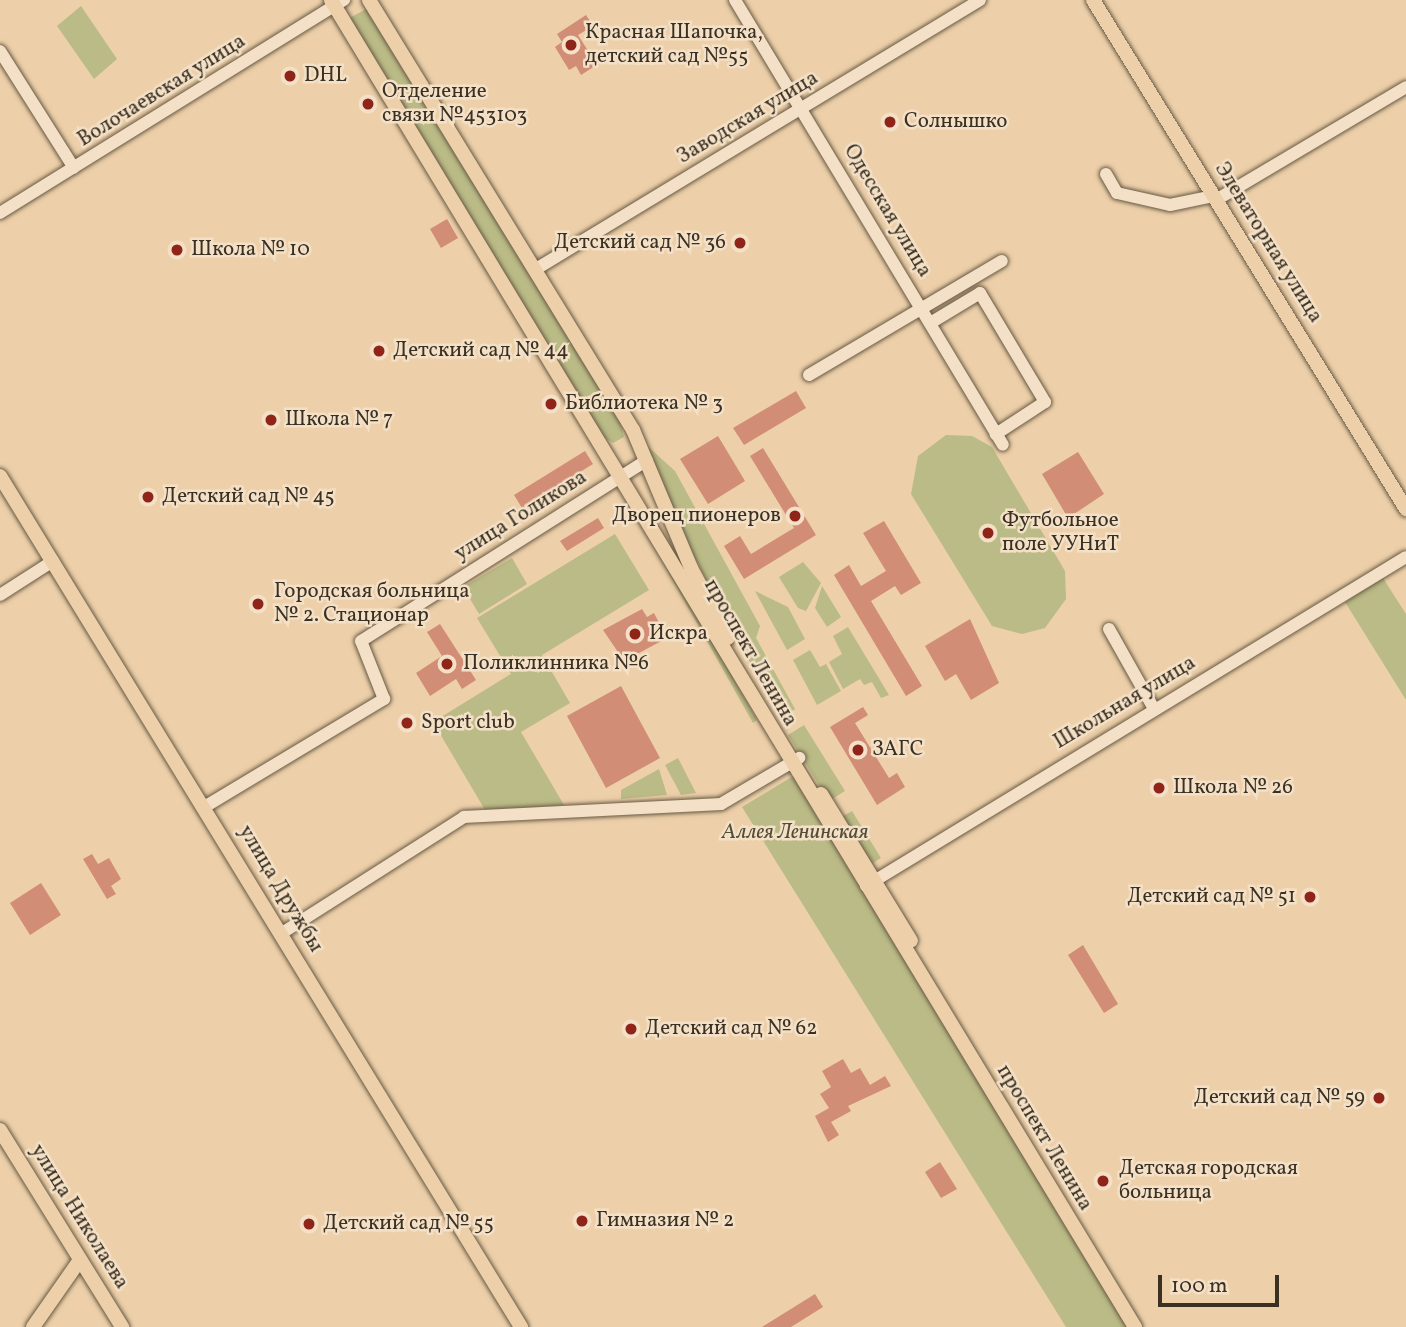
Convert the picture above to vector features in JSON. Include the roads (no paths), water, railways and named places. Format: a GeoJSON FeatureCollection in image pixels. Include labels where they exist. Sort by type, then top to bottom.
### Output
{"type":"FeatureCollection","features":[{"type":"Feature","properties":{"kind":"main road","name":"проспект Ленина"},"geometry":{"type":"LineString","coordinates":[[369,0],[536,269],[647,460],[703,593],[795,761]]}},
{"type":"Feature","properties":{"kind":"main road","name":"Элеваторная улица"},"geometry":{"type":"LineString","coordinates":[[1093,0],[1406,509]]}},
{"type":"Feature","properties":{"kind":"main road","name":"проспект Ленина"},"geometry":{"type":"LineString","coordinates":[[337,2],[795,761],[1146,1327]]}},
{"type":"Feature","properties":{"kind":"main road","name":"улица Дружбы"},"geometry":{"type":"LineString","coordinates":[[0,476],[206,807],[522,1327]]}},
{"type":"Feature","properties":{"kind":"main road","name":"проспект Ленина"},"geometry":{"type":"LineString","coordinates":[[871,884],[1135,1327]]}},
{"type":"Feature","properties":{"kind":"main road","name":"улица Николаева"},"geometry":{"type":"LineString","coordinates":[[0,1130],[122,1327]]}},
{"type":"Feature","properties":{"kind":"main road"},"geometry":{"type":"LineString","coordinates":[[33,1327],[80,1259]]}},
{"type":"Feature","properties":{"kind":"street","name":"Одесская улица"},"geometry":{"type":"LineString","coordinates":[[735,0],[925,309],[932,322],[1000,440],[1045,402],[980,293],[932,322]]}},
{"type":"Feature","properties":{"kind":"street","name":"Заводская улица"},"geometry":{"type":"LineString","coordinates":[[536,269],[980,0]]}},
{"type":"Feature","properties":{"kind":"street","name":"Волочаевская улица"},"geometry":{"type":"LineString","coordinates":[[0,214],[337,2]]}},
{"type":"Feature","properties":{"kind":"street"},"geometry":{"type":"LineString","coordinates":[[0,51],[74,168]]}},
{"type":"Feature","properties":{"kind":"street"},"geometry":{"type":"LineString","coordinates":[[1106,174],[1117,193],[1170,205],[1215,198],[1406,87]]}},
{"type":"Feature","properties":{"kind":"street"},"geometry":{"type":"LineString","coordinates":[[809,375],[925,309],[1002,261]]}},
{"type":"Feature","properties":{"kind":"street","name":"улица Голикова"},"geometry":{"type":"LineString","coordinates":[[206,807],[384,699],[361,641],[647,460]]}},
{"type":"Feature","properties":{"kind":"street","name":"Школьная улица"},"geometry":{"type":"LineString","coordinates":[[871,884],[1153,707],[1406,556]]}},
{"type":"Feature","properties":{"kind":"street"},"geometry":{"type":"LineString","coordinates":[[0,595],[52,561]]}},
{"type":"Feature","properties":{"kind":"street"},"geometry":{"type":"LineString","coordinates":[[1108,629],[1153,707]]}},
{"type":"Feature","properties":{"kind":"street"},"geometry":{"type":"LineString","coordinates":[[282,933],[464,817],[722,804],[795,761]]}},
{"type":"Feature","properties":{"kind":"place","name":"Красная Шапочка, детский сад №55"},"geometry":{"type":"Point","coordinates":[571,45]}},
{"type":"Feature","properties":{"kind":"place","name":"DHL"},"geometry":{"type":"Point","coordinates":[290,76]}},
{"type":"Feature","properties":{"kind":"place","name":"Отделение связи №453103"},"geometry":{"type":"Point","coordinates":[368,104]}},
{"type":"Feature","properties":{"kind":"place","name":"Солнышко"},"geometry":{"type":"Point","coordinates":[890,122]}},
{"type":"Feature","properties":{"kind":"place","name":"Детский сад № 36"},"geometry":{"type":"Point","coordinates":[740,243]}},
{"type":"Feature","properties":{"kind":"place","name":"Школа № 10"},"geometry":{"type":"Point","coordinates":[177,250]}},
{"type":"Feature","properties":{"kind":"place","name":"Детский сад № 44"},"geometry":{"type":"Point","coordinates":[379,351]}},
{"type":"Feature","properties":{"kind":"place","name":"Библиотека № 3"},"geometry":{"type":"Point","coordinates":[551,404]}},
{"type":"Feature","properties":{"kind":"place","name":"Школа № 7"},"geometry":{"type":"Point","coordinates":[271,420]}},
{"type":"Feature","properties":{"kind":"place","name":"Детский сад № 45"},"geometry":{"type":"Point","coordinates":[148,497]}},
{"type":"Feature","properties":{"kind":"place","name":"Дворец пионеров"},"geometry":{"type":"Point","coordinates":[795,516]}},
{"type":"Feature","properties":{"kind":"place","name":"Футбольное поле УУНиТ"},"geometry":{"type":"Point","coordinates":[988,533]}},
{"type":"Feature","properties":{"kind":"place","name":"Городская больница № 2. Стационар"},"geometry":{"type":"Point","coordinates":[258,604]}},
{"type":"Feature","properties":{"kind":"place","name":"Искра"},"geometry":{"type":"Point","coordinates":[635,634]}},
{"type":"Feature","properties":{"kind":"place","name":"Поликлинника №6"},"geometry":{"type":"Point","coordinates":[447,664]}},
{"type":"Feature","properties":{"kind":"place","name":"Sport club"},"geometry":{"type":"Point","coordinates":[407,723]}},
{"type":"Feature","properties":{"kind":"place","name":"ЗАГС"},"geometry":{"type":"Point","coordinates":[858,750]}},
{"type":"Feature","properties":{"kind":"place","name":"Школа № 26"},"geometry":{"type":"Point","coordinates":[1159,788]}},
{"type":"Feature","properties":{"kind":"place","name":"Детский сад № 51"},"geometry":{"type":"Point","coordinates":[1310,897]}},
{"type":"Feature","properties":{"kind":"place","name":"Детский сад № 62"},"geometry":{"type":"Point","coordinates":[631,1029]}},
{"type":"Feature","properties":{"kind":"place","name":"Детский сад № 59"},"geometry":{"type":"Point","coordinates":[1379,1098]}},
{"type":"Feature","properties":{"kind":"place","name":"Детская городская больница"},"geometry":{"type":"Point","coordinates":[1103,1181]}},
{"type":"Feature","properties":{"kind":"place","name":"Гимназия № 2"},"geometry":{"type":"Point","coordinates":[582,1221]}},
{"type":"Feature","properties":{"kind":"place","name":"Детский сад № 55"},"geometry":{"type":"Point","coordinates":[309,1224]}},
{"type":"Feature","properties":{"kind":"park label","name":"Аллея Ленинская"},"geometry":{"type":"Point","coordinates":[795,833]}}]}
